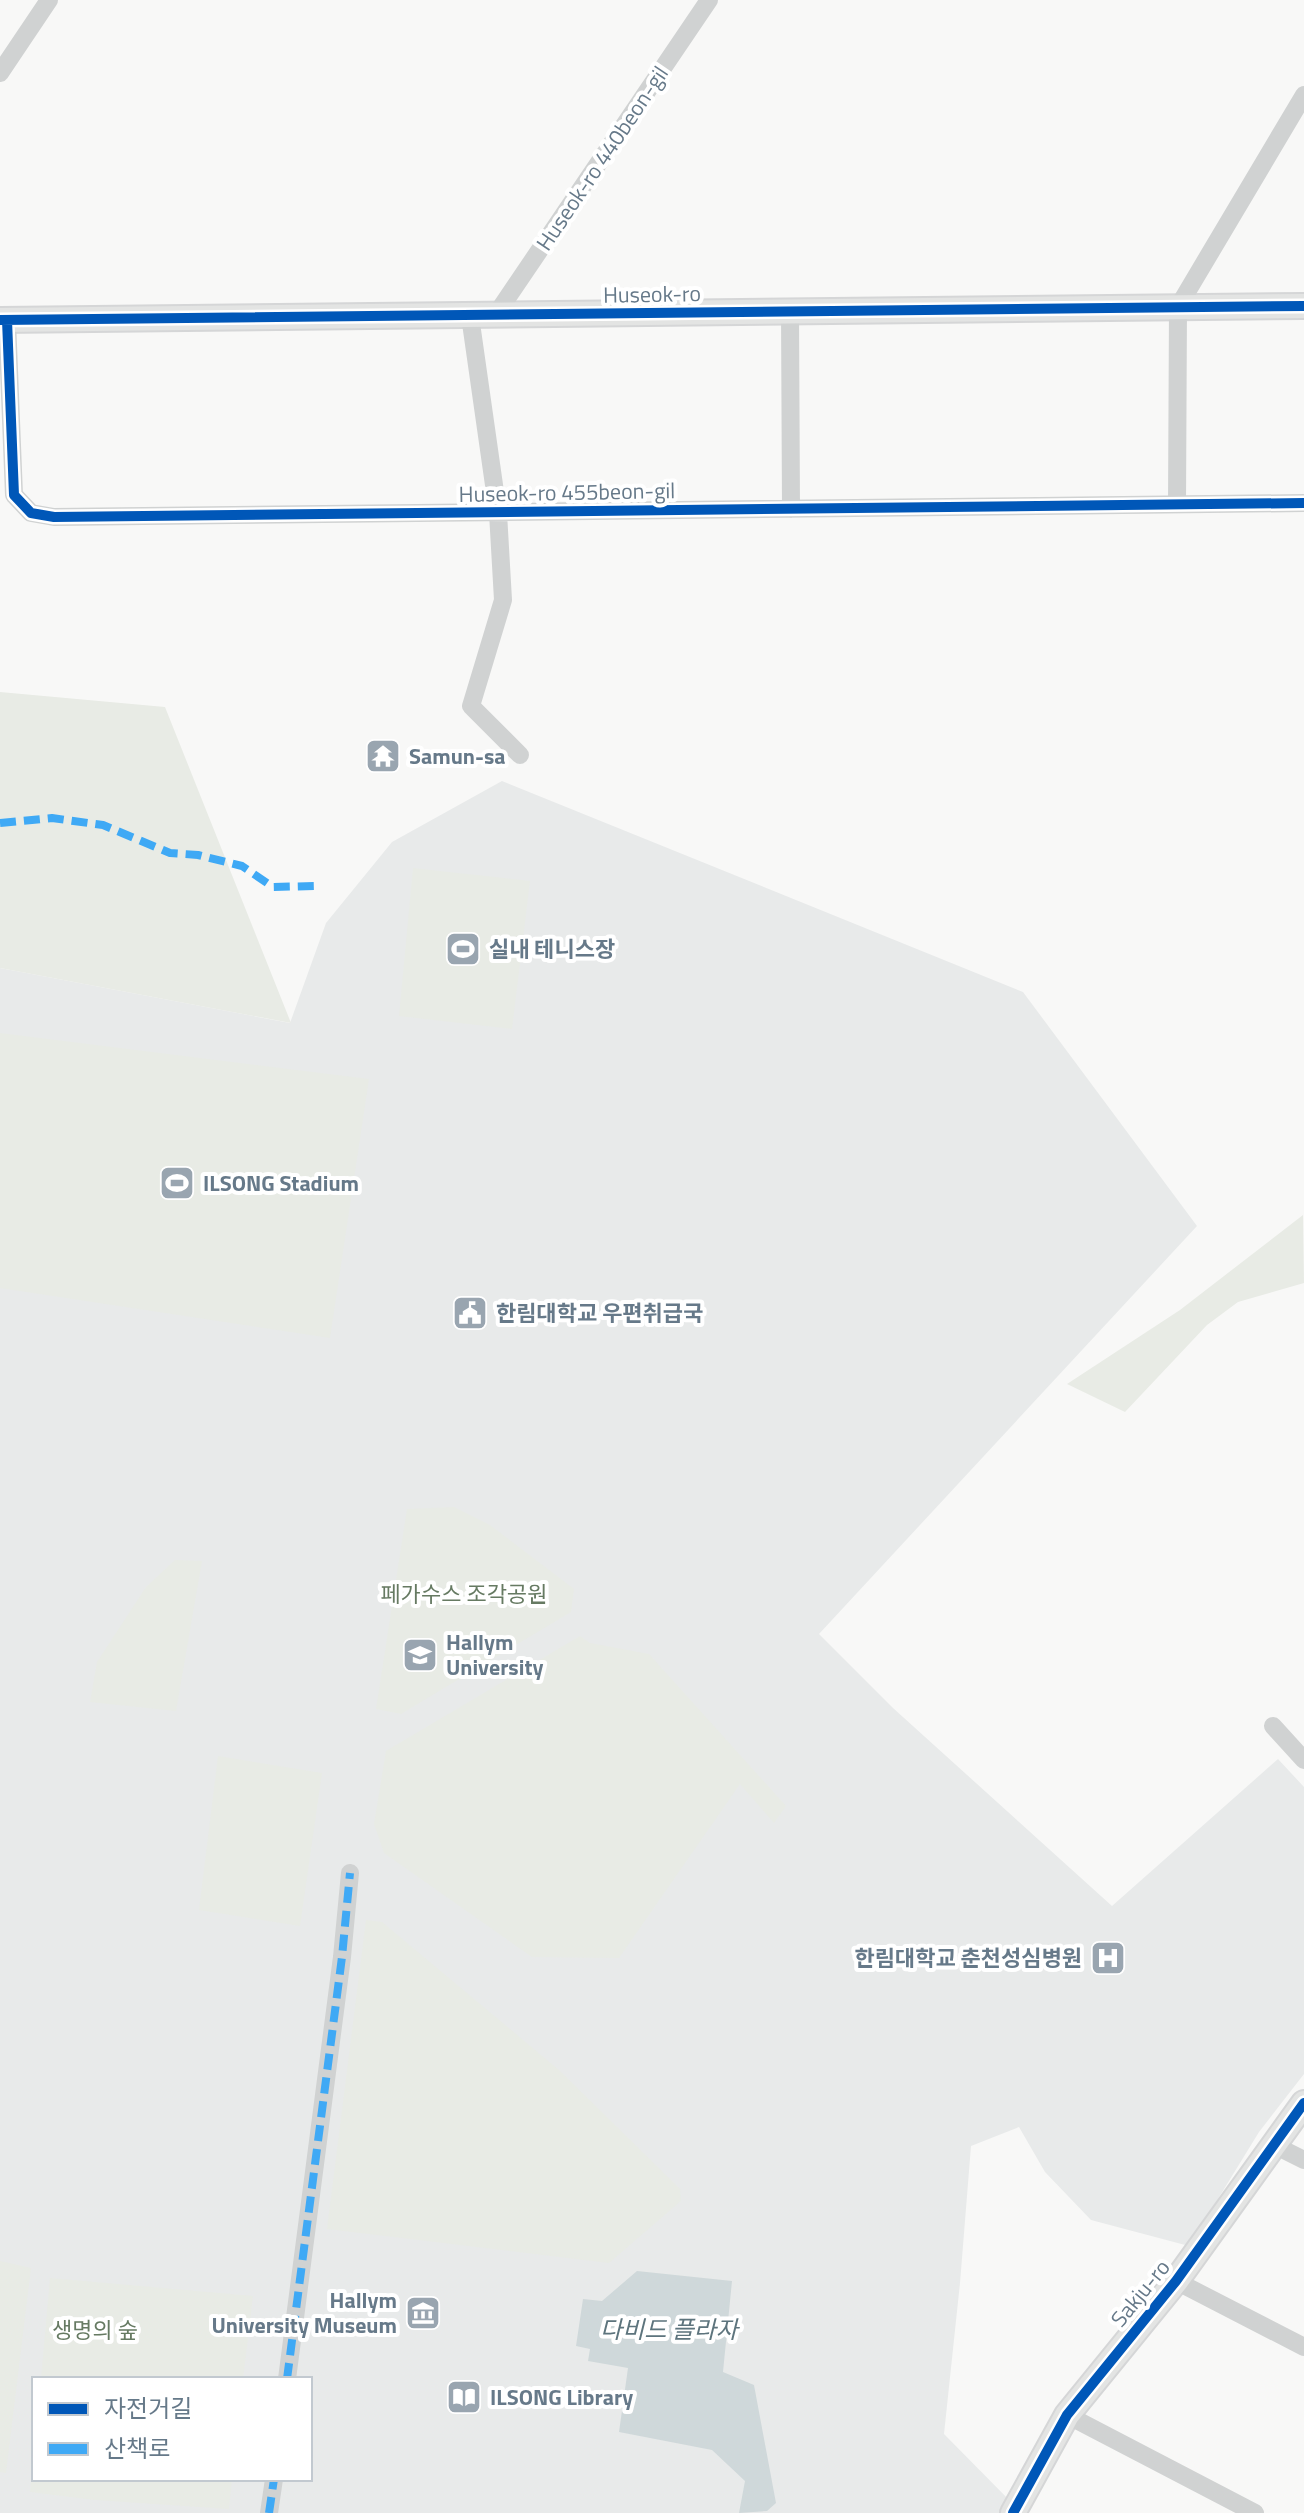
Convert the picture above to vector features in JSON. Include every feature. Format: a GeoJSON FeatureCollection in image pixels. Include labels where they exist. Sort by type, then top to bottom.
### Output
{"type":"FeatureCollection","features":[{"type":"Feature","properties":{"kind":"street"},"geometry":{"type":"LineString","coordinates":[[0,73],[49,0]]}},
{"type":"Feature","properties":{"kind":"street","name":"Huseok-ro 440beon-gil"},"geometry":{"type":"LineString","coordinates":[[495,316],[709,0]]}},
{"type":"Feature","properties":{"kind":"street"},"geometry":{"type":"LineString","coordinates":[[1177,504],[1178,307],[1304,95]]}},
{"type":"Feature","properties":{"kind":"street","name":"Huseok-ro"},"geometry":{"type":"LineString","coordinates":[[4,320],[1304,306]]}},
{"type":"Feature","properties":{"kind":"street"},"geometry":{"type":"LineString","coordinates":[[790,312],[791,509]]}},
{"type":"Feature","properties":{"kind":"street"},"geometry":{"type":"LineString","coordinates":[[470,316],[498,513],[503,600],[471,706],[520,755]]}},
{"type":"Feature","properties":{"kind":"street","name":"Huseok-ro 455beon-gil"},"geometry":{"type":"LineString","coordinates":[[4,320],[14,495],[31,513],[54,517],[1304,503]]}},
{"type":"Feature","properties":{"kind":"street"},"geometry":{"type":"LineString","coordinates":[[1273,1726],[1304,1760]]}},
{"type":"Feature","properties":{"kind":"street"},"geometry":{"type":"LineString","coordinates":[[287,2377],[342,1957],[350,1873]]}},
{"type":"Feature","properties":{"kind":"street","name":"Sakju-ro"},"geometry":{"type":"LineString","coordinates":[[1013,2513],[1067,2415],[1176,2281],[1304,2103]]}},
{"type":"Feature","properties":{"kind":"street"},"geometry":{"type":"LineString","coordinates":[[1274,2145],[1304,2160]]}},
{"type":"Feature","properties":{"kind":"street"},"geometry":{"type":"LineString","coordinates":[[1176,2281],[1304,2347]]}},
{"type":"Feature","properties":{"kind":"street"},"geometry":{"type":"LineString","coordinates":[[1067,2415],[1255,2513]]}},
{"type":"Feature","properties":{"kind":"street"},"geometry":{"type":"LineString","coordinates":[[269,2513],[274,2481]]}},
{"type":"Feature","properties":{"kind":"shaded area","name":"Hallym University"},"geometry":{"type":"Polygon","coordinates":[[[502,781],[1023,992],[1197,1226],[819,1634],[893,1708],[1112,1906],[1278,1759],[1304,1787],[1304,2074],[1259,2132],[1189,2246],[1091,2220],[1045,2172],[1019,2127],[971,2146],[944,2434],[1016,2507],[1013,2513],[0,2513],[0,968],[290,1023],[326,923],[392,842],[502,781]]]}},
{"type":"Feature","properties":{"kind":"green space"},"geometry":{"type":"Polygon","coordinates":[[[0,692],[165,707],[291,1023],[0,968],[0,692]]]}},
{"type":"Feature","properties":{"kind":"green space","name":"실내 테니스장"},"geometry":{"type":"Polygon","coordinates":[[[413,868],[530,881],[512,1029],[399,1016],[413,868]]]}},
{"type":"Feature","properties":{"kind":"green space","name":"ILSONG Stadium"},"geometry":{"type":"Polygon","coordinates":[[[0,1033],[369,1079],[330,1338],[0,1288],[0,1033]]]}},
{"type":"Feature","properties":{"kind":"green space"},"geometry":{"type":"Polygon","coordinates":[[[1303,1215],[1304,1283],[1238,1302],[1207,1325],[1125,1412],[1067,1384],[1180,1310],[1303,1215]]]}},
{"type":"Feature","properties":{"kind":"green space","name":"페가수스 조각공원"},"geometry":{"type":"Polygon","coordinates":[[[454,1507],[490,1525],[574,1589],[571,1612],[401,1714],[376,1709],[407,1509],[454,1507]]]}},
{"type":"Feature","properties":{"kind":"green space"},"geometry":{"type":"Polygon","coordinates":[[[175,1560],[202,1561],[176,1711],[90,1702],[97,1662],[146,1587],[175,1560]]]}},
{"type":"Feature","properties":{"kind":"green space"},"geometry":{"type":"Polygon","coordinates":[[[580,1636],[590,1643],[649,1654],[786,1806],[774,1823],[740,1784],[619,1958],[532,1957],[384,1853],[374,1824],[386,1751],[580,1636]]]}},
{"type":"Feature","properties":{"kind":"green space"},"geometry":{"type":"Polygon","coordinates":[[[218,1756],[322,1773],[300,1926],[199,1910],[218,1756]]]}},
{"type":"Feature","properties":{"kind":"green space"},"geometry":{"type":"Polygon","coordinates":[[[366,1920],[382,1922],[559,2070],[680,2189],[681,2201],[609,2263],[327,2229],[366,1920]]]}},
{"type":"Feature","properties":{"kind":"green space"},"geometry":{"type":"Polygon","coordinates":[[[0,2261],[31,2268],[6,2473],[0,2472],[0,2261]]]}},
{"type":"Feature","properties":{"kind":"green space","name":"생명의 숲"},"geometry":{"type":"Polygon","coordinates":[[[50,2278],[253,2296],[243,2377],[41,2377],[50,2278]]]}},
{"type":"Feature","properties":{"kind":"green space"},"geometry":{"type":"Polygon","coordinates":[[[32,2469],[32,2481],[232,2481],[229,2509],[95,2500],[30,2492],[32,2469]]]}},
{"type":"Feature","properties":{"kind":"water","name":"다비드 플라자"},"geometry":{"type":"Polygon","coordinates":[[[637,2271],[732,2281],[723,2372],[754,2385],[776,2503],[767,2511],[739,2513],[745,2481],[712,2450],[619,2432],[628,2368],[588,2361],[590,2349],[576,2346],[583,2299],[602,2301],[637,2271]]]}},
{"type":"Feature","properties":{"kind":"marked path"},"geometry":{"type":"LineString","coordinates":[[0,823],[52,818],[103,825],[170,853],[198,855],[242,866],[273,887],[314,886]]}},
{"type":"Feature","properties":{"kind":"marked path"},"geometry":{"type":"LineString","coordinates":[[287,2377],[342,1957],[350,1873]]}},
{"type":"Feature","properties":{"kind":"marked path"},"geometry":{"type":"LineString","coordinates":[[269,2513],[274,2481]]}},
{"type":"Feature","properties":{"kind":"cycle path"},"geometry":{"type":"LineString","coordinates":[[0,320],[1304,306]]}},
{"type":"Feature","properties":{"kind":"cycle path"},"geometry":{"type":"LineString","coordinates":[[7,320],[14,495],[31,513],[54,517],[1304,503]]}},
{"type":"Feature","properties":{"kind":"cycle path"},"geometry":{"type":"LineString","coordinates":[[1013,2513],[1067,2415],[1176,2281],[1304,2103]]}},
{"type":"Feature","properties":{"kind":"place","name":"Samun-sa"},"geometry":{"type":"Point","coordinates":[383,756]}},
{"type":"Feature","properties":{"kind":"place","name":"실내 테니스장"},"geometry":{"type":"Point","coordinates":[463,949]}},
{"type":"Feature","properties":{"kind":"place","name":"ILSONG Stadium"},"geometry":{"type":"Point","coordinates":[177,1183]}},
{"type":"Feature","properties":{"kind":"place","name":"한림대학교 우편취급국"},"geometry":{"type":"Point","coordinates":[470,1313]}},
{"type":"Feature","properties":{"kind":"place","name":"Hallym University"},"geometry":{"type":"Point","coordinates":[420,1655]}},
{"type":"Feature","properties":{"kind":"place","name":"한림대학교 춘천성심병원"},"geometry":{"type":"Point","coordinates":[1108,1958]}},
{"type":"Feature","properties":{"kind":"place","name":"Hallym University Museum"},"geometry":{"type":"Point","coordinates":[423,2313]}},
{"type":"Feature","properties":{"kind":"place","name":"ILSONG Library"},"geometry":{"type":"Point","coordinates":[464,2397]}}]}
